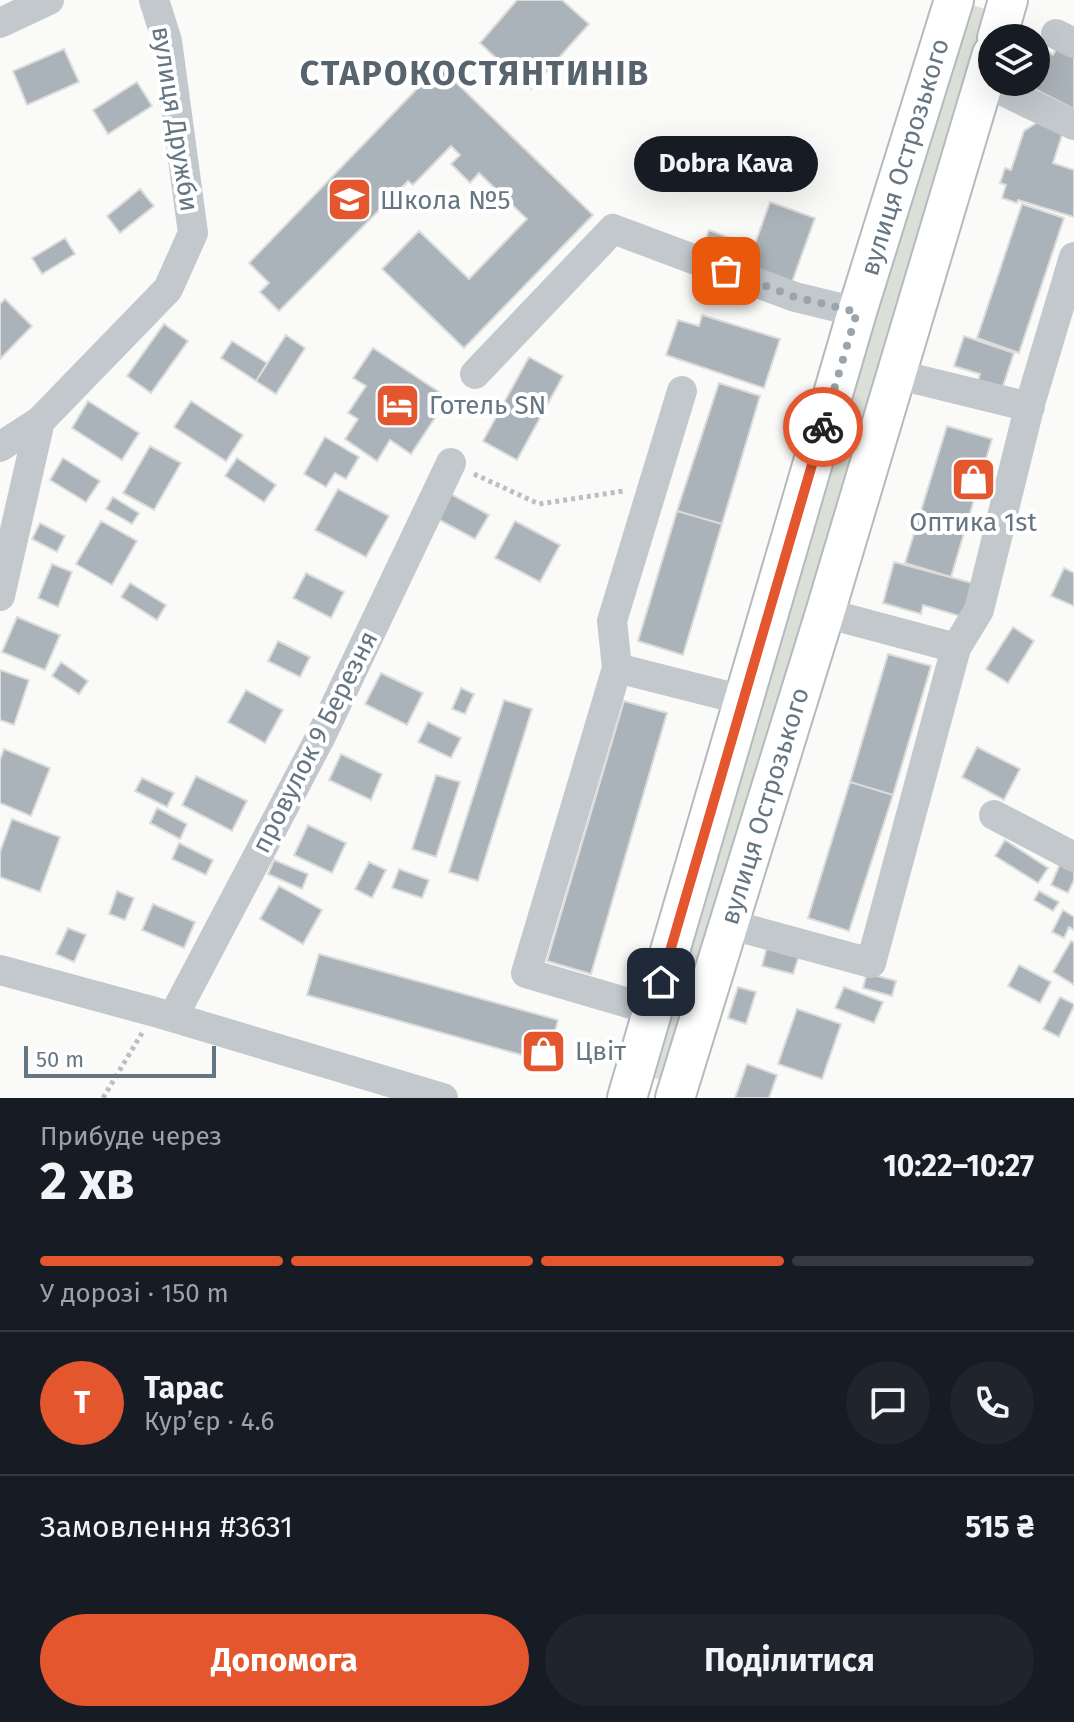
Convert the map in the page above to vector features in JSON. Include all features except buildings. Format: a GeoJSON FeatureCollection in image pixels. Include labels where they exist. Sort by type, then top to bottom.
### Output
{"type":"FeatureCollection","features":[{"type":"Feature","properties":{"kind":"main road","name":"вулиця Острозького"},"geometry":{"type":"LineString","coordinates":[[627,1098],[857,312],[954,0]]}},
{"type":"Feature","properties":{"kind":"main road","name":"вулиця Острозького"},"geometry":{"type":"LineString","coordinates":[[675,1098],[825,613],[979,96]]}},
{"type":"Feature","properties":{"kind":"street","name":"вулиця Дружби"},"geometry":{"type":"LineString","coordinates":[[0,447],[40,421],[168,289],[193,233],[167,41],[154,0]]}},
{"type":"Feature","properties":{"kind":"street"},"geometry":{"type":"LineString","coordinates":[[0,23],[43,1]]}},
{"type":"Feature","properties":{"kind":"street"},"geometry":{"type":"LineString","coordinates":[[1030,96],[1074,125]]}},
{"type":"Feature","properties":{"kind":"street"},"geometry":{"type":"LineString","coordinates":[[475,374],[613,229],[795,297],[857,312]]}},
{"type":"Feature","properties":{"kind":"street"},"geometry":{"type":"LineString","coordinates":[[728,924],[871,963],[956,648],[979,610],[1030,407],[1074,257]]}},
{"type":"Feature","properties":{"kind":"street"},"geometry":{"type":"LineString","coordinates":[[895,374],[1030,407]]}},
{"type":"Feature","properties":{"kind":"street"},"geometry":{"type":"LineString","coordinates":[[652,1010],[526,973],[617,668],[612,621],[682,391]]}},
{"type":"Feature","properties":{"kind":"street"},"geometry":{"type":"LineString","coordinates":[[0,596],[40,421]]}},
{"type":"Feature","properties":{"kind":"street","name":"провулок 9 Березня"},"geometry":{"type":"LineString","coordinates":[[164,1015],[321,736],[451,463]]}},
{"type":"Feature","properties":{"kind":"street"},"geometry":{"type":"LineString","coordinates":[[825,613],[956,648]]}},
{"type":"Feature","properties":{"kind":"street"},"geometry":{"type":"LineString","coordinates":[[617,668],[743,700]]}},
{"type":"Feature","properties":{"kind":"street"},"geometry":{"type":"LineString","coordinates":[[994,815],[1074,857]]}},
{"type":"Feature","properties":{"kind":"street"},"geometry":{"type":"LineString","coordinates":[[0,970],[443,1098]]}},
{"type":"Feature","properties":{"kind":"path"},"geometry":{"type":"LineString","coordinates":[[451,463],[539,504],[653,486]]}},
{"type":"Feature","properties":{"kind":"path"},"geometry":{"type":"LineString","coordinates":[[103,1098],[164,1015]]}},
{"type":"Feature","properties":{"kind":"shaded area"},"geometry":{"type":"Polygon","coordinates":[[[960,1],[991,11],[987,24],[978,24],[978,54],[669,1083],[644,1075],[960,1]]]}},
{"type":"Feature","properties":{"kind":"way so far"},"geometry":{"type":"LineString","coordinates":[[726,271],[795,297],[857,312],[823,427]]}},
{"type":"Feature","properties":{"kind":"place","name":"Школа №5"},"geometry":{"type":"Point","coordinates":[349,200]}},
{"type":"Feature","properties":{"kind":"place","name":"Dobra Kava"},"geometry":{"type":"Point","coordinates":[726,271]}},
{"type":"Feature","properties":{"kind":"place","name":"Готель SN"},"geometry":{"type":"Point","coordinates":[398,405]}},
{"type":"Feature","properties":{"kind":"place","name":"Оптика 1st"},"geometry":{"type":"Point","coordinates":[973,479]}},
{"type":"Feature","properties":{"kind":"place","name":"Цвіт"},"geometry":{"type":"Point","coordinates":[544,1051]}},
{"type":"Feature","properties":{"kind":"district","name":"СТАРОКОСТЯНТИНІВ"},"geometry":{"type":"Point","coordinates":[475,73]}},
{"type":"Feature","properties":{"kind":"route"},"geometry":{"type":"LineString","coordinates":[[661,982],[823,427]]}}]}
